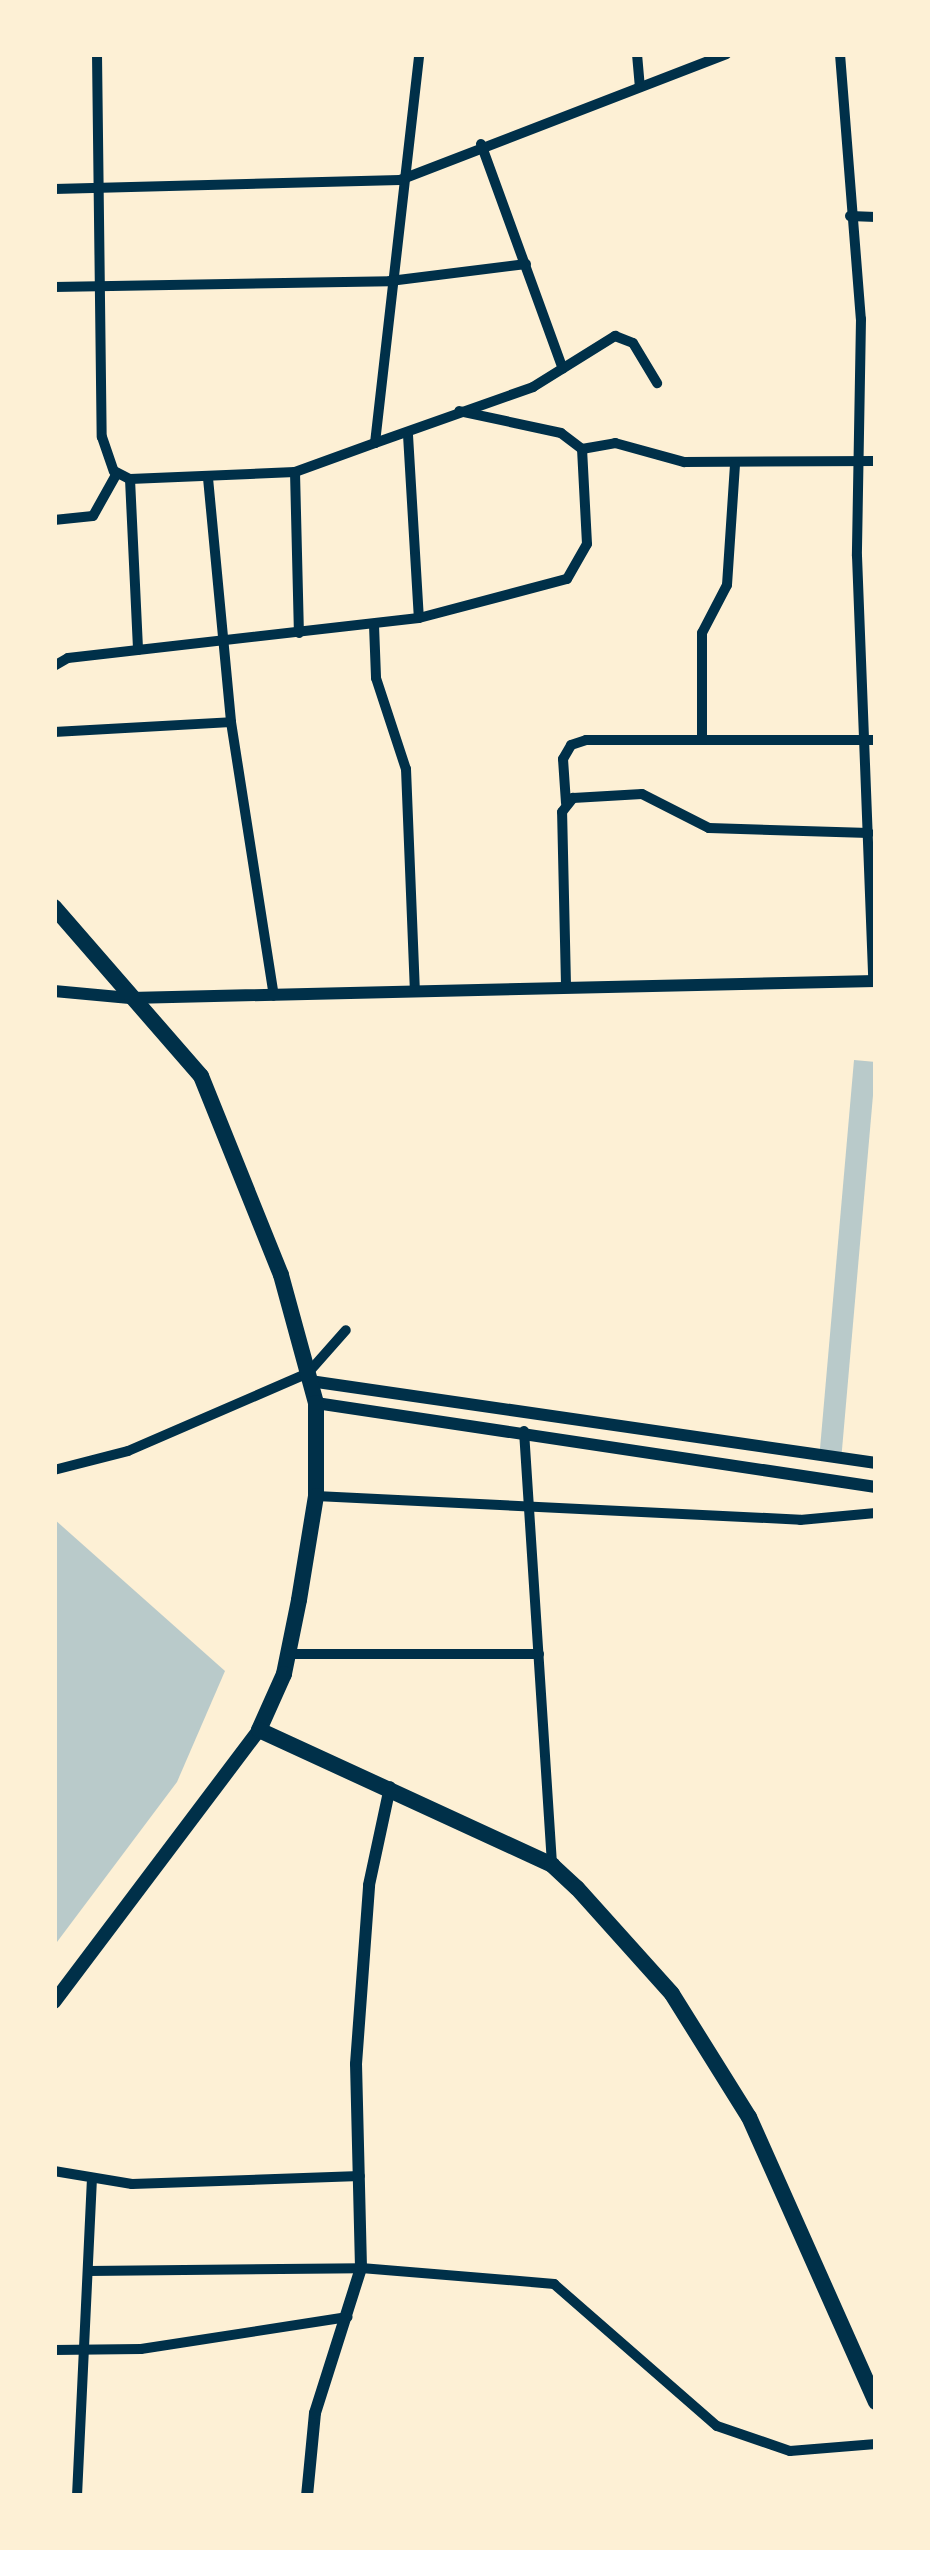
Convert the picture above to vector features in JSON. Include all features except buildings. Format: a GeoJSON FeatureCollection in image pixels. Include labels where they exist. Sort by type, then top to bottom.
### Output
{"type":"FeatureCollection","features":[{"type":"Feature","properties":{"kind":"main road"},"geometry":{"type":"LineString","coordinates":[[54,907],[201,1076],[281,1275],[316,1403],[316,1496],[288,1654],[259,1730],[54,2002]]}},
{"type":"Feature","properties":{"kind":"main road"},"geometry":{"type":"LineString","coordinates":[[259,1730],[390,1786],[552,1865],[672,1994],[749,2117],[876,2402]]}},
{"type":"Feature","properties":{"kind":"street"},"geometry":{"type":"LineString","coordinates":[[97,54],[102,437],[117,473],[130,479],[295,472],[408,435],[563,369],[626,336],[657,383]]}},
{"type":"Feature","properties":{"kind":"street"},"geometry":{"type":"LineString","coordinates":[[375,443],[400,180],[419,54]]}},
{"type":"Feature","properties":{"kind":"street"},"geometry":{"type":"LineString","coordinates":[[638,54],[640,87]]}},
{"type":"Feature","properties":{"kind":"street"},"geometry":{"type":"LineString","coordinates":[[54,189],[400,180],[481,144],[726,54]]}},
{"type":"Feature","properties":{"kind":"street"},"geometry":{"type":"LineString","coordinates":[[54,991],[130,998],[874,981],[859,462],[861,319],[841,54]]}},
{"type":"Feature","properties":{"kind":"street"},"geometry":{"type":"LineString","coordinates":[[481,144],[563,369]]}},
{"type":"Feature","properties":{"kind":"street"},"geometry":{"type":"LineString","coordinates":[[850,216],[876,218]]}},
{"type":"Feature","properties":{"kind":"street"},"geometry":{"type":"LineString","coordinates":[[54,287],[390,281],[526,264]]}},
{"type":"Feature","properties":{"kind":"street"},"geometry":{"type":"LineString","coordinates":[[459,411],[561,433],[582,449],[615,443],[652,457],[735,464],[876,461]]}},
{"type":"Feature","properties":{"kind":"street"},"geometry":{"type":"LineString","coordinates":[[408,435],[419,618]]}},
{"type":"Feature","properties":{"kind":"street"},"geometry":{"type":"LineString","coordinates":[[54,666],[138,650],[419,618],[567,580],[586,544],[582,449]]}},
{"type":"Feature","properties":{"kind":"street"},"geometry":{"type":"LineString","coordinates":[[702,740],[701,633],[727,585],[735,464]]}},
{"type":"Feature","properties":{"kind":"street"},"geometry":{"type":"LineString","coordinates":[[295,472],[299,633]]}},
{"type":"Feature","properties":{"kind":"street"},"geometry":{"type":"LineString","coordinates":[[54,520],[93,516],[117,473]]}},
{"type":"Feature","properties":{"kind":"street"},"geometry":{"type":"LineString","coordinates":[[208,478],[231,722],[274,996]]}},
{"type":"Feature","properties":{"kind":"street"},"geometry":{"type":"LineString","coordinates":[[130,479],[138,650]]}},
{"type":"Feature","properties":{"kind":"street"},"geometry":{"type":"LineString","coordinates":[[374,625],[376,678],[406,769],[415,990]]}},
{"type":"Feature","properties":{"kind":"street"},"geometry":{"type":"LineString","coordinates":[[54,732],[231,722]]}},
{"type":"Feature","properties":{"kind":"street"},"geometry":{"type":"LineString","coordinates":[[566,985],[563,759],[571,745],[870,740]]}},
{"type":"Feature","properties":{"kind":"street"},"geometry":{"type":"LineString","coordinates":[[566,803],[642,794],[709,827],[868,833]]}},
{"type":"Feature","properties":{"kind":"street"},"geometry":{"type":"LineString","coordinates":[[54,1470],[128,1451],[309,1377],[346,1330]]}},
{"type":"Feature","properties":{"kind":"street"},"geometry":{"type":"LineString","coordinates":[[309,1377],[876,1463]]}},
{"type":"Feature","properties":{"kind":"street"},"geometry":{"type":"LineString","coordinates":[[316,1403],[524,1430],[876,1487]]}},
{"type":"Feature","properties":{"kind":"street"},"geometry":{"type":"LineString","coordinates":[[524,1430],[552,1865]]}},
{"type":"Feature","properties":{"kind":"street"},"geometry":{"type":"LineString","coordinates":[[316,1496],[800,1520],[876,1513]]}},
{"type":"Feature","properties":{"kind":"street"},"geometry":{"type":"LineString","coordinates":[[288,1654],[538,1654]]}},
{"type":"Feature","properties":{"kind":"street"},"geometry":{"type":"LineString","coordinates":[[307,2496],[315,2413],[351,2316],[362,2268],[356,2063],[369,1885],[390,1786]]}},
{"type":"Feature","properties":{"kind":"street"},"geometry":{"type":"LineString","coordinates":[[54,2171],[92,2182],[360,2176]]}},
{"type":"Feature","properties":{"kind":"street"},"geometry":{"type":"LineString","coordinates":[[77,2496],[92,2182]]}},
{"type":"Feature","properties":{"kind":"street"},"geometry":{"type":"LineString","coordinates":[[88,2271],[362,2268],[554,2284],[717,2426],[790,2451],[876,2444]]}},
{"type":"Feature","properties":{"kind":"street"},"geometry":{"type":"LineString","coordinates":[[54,2350],[81,2351],[351,2316]]}},
{"type":"Feature","properties":{"kind":"shaded area"},"geometry":{"type":"Polygon","coordinates":[[[854,1060],[876,1062],[842,1454],[820,1453],[854,1060]]]}},
{"type":"Feature","properties":{"kind":"shaded area"},"geometry":{"type":"Polygon","coordinates":[[[54,1519],[225,1671],[177,1782],[54,1946],[54,1519]]]}}]}
